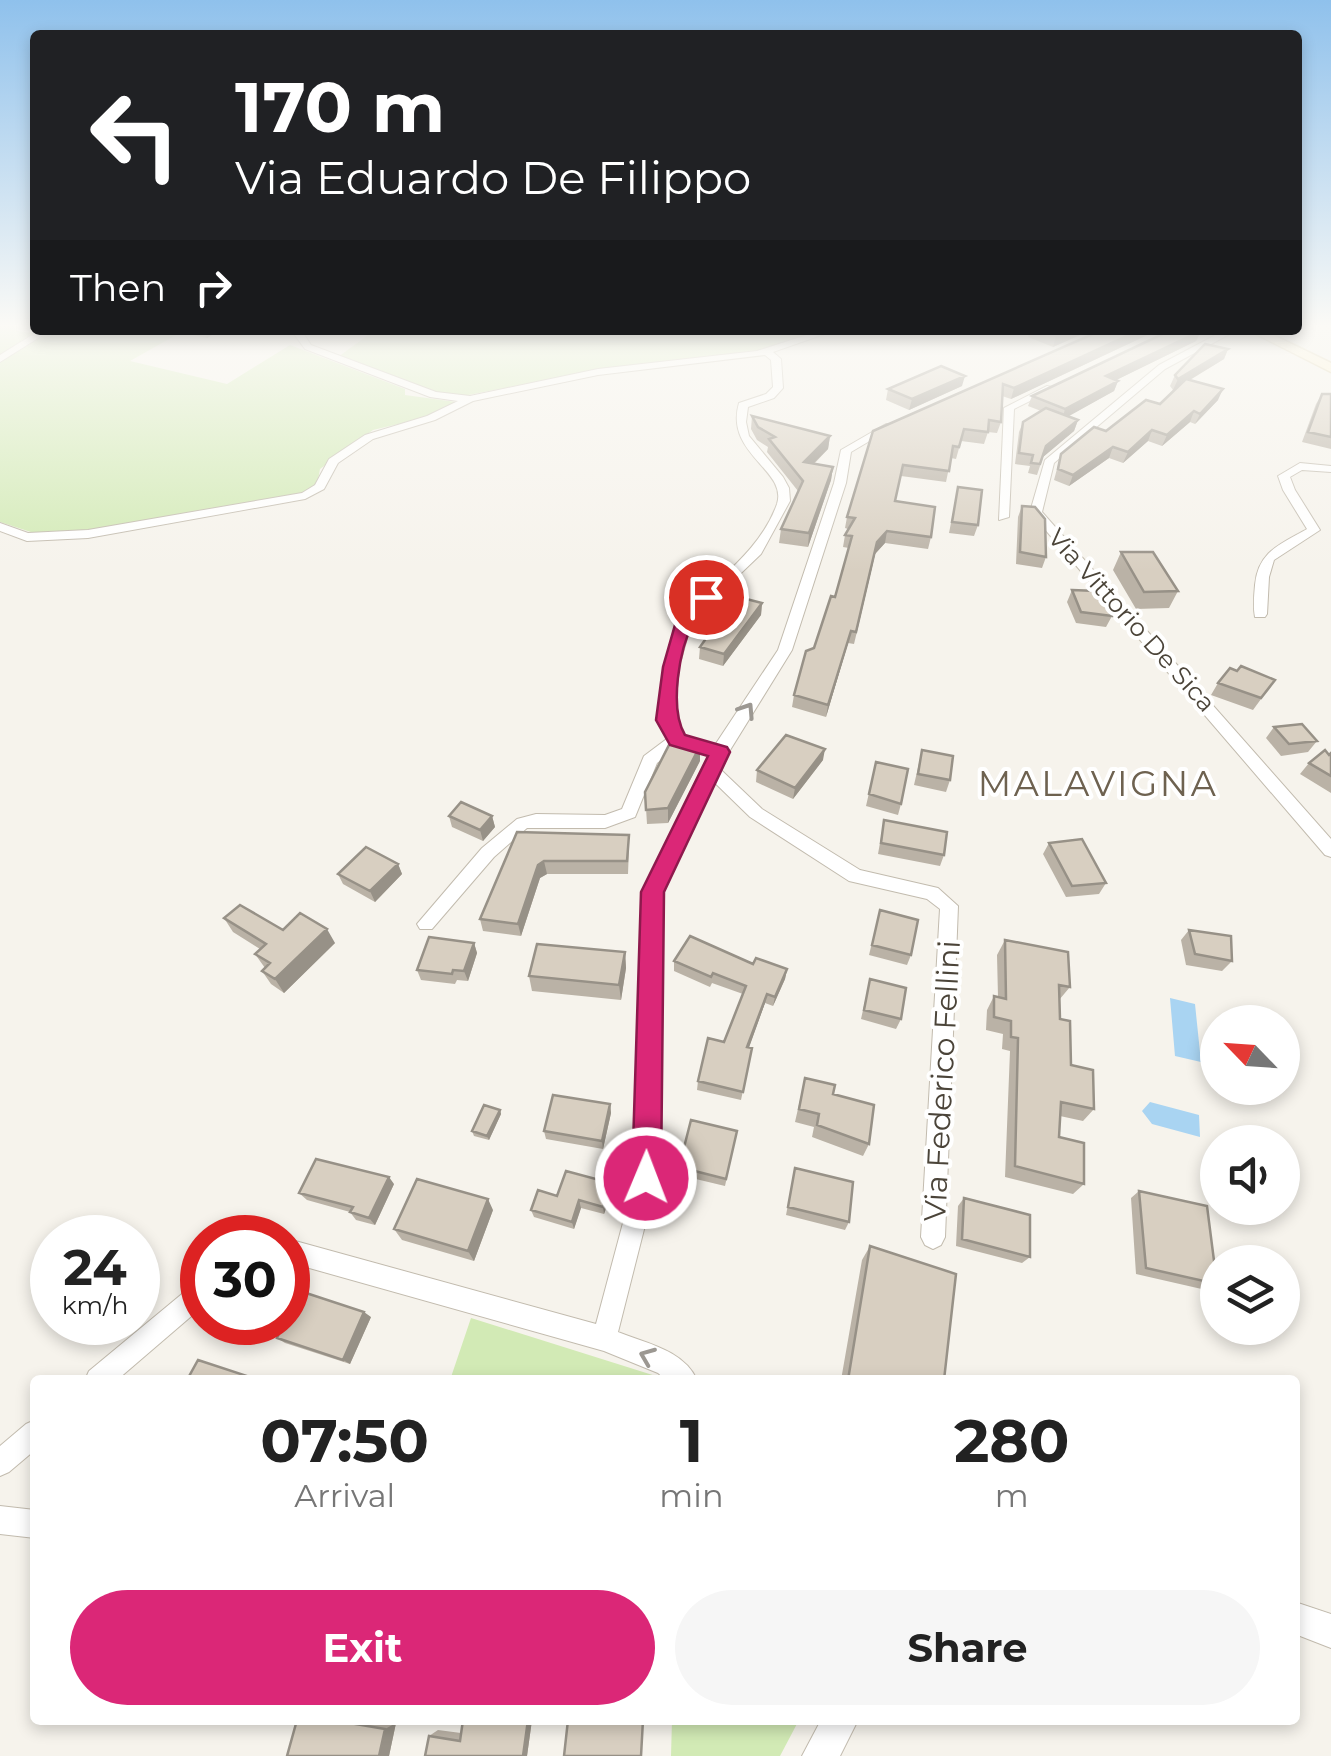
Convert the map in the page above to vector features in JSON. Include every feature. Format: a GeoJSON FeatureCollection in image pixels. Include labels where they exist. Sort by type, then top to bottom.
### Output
{"type":"FeatureCollection","features":[{"type":"Feature","properties":{"kind":"street"},"geometry":{"type":"LineString","coordinates":[[0,527],[28,538],[88,534],[305,496],[320,487],[333,462],[369,437],[454,407]]}},
{"type":"Feature","properties":{"kind":"street"},"geometry":{"type":"LineString","coordinates":[[715,761],[678,740],[666,720],[672,667],[686,618],[756,552],[784,501],[780,481],[748,445],[738,422],[743,407]]}},
{"type":"Feature","properties":{"kind":"street"},"geometry":{"type":"LineString","coordinates":[[1003,517],[1011,407]]}},
{"type":"Feature","properties":{"kind":"street","name":"Via Vittorio De Sica"},"geometry":{"type":"LineString","coordinates":[[1114,407],[1049,462],[1036,512],[1331,850]]}},
{"type":"Feature","properties":{"kind":"street"},"geometry":{"type":"LineString","coordinates":[[604,1339],[646,1178],[652,892],[715,761],[786,650],[840,483],[846,450],[908,418]]}},
{"type":"Feature","properties":{"kind":"street"},"geometry":{"type":"LineString","coordinates":[[1260,614],[1262,569],[1270,554],[1314,530],[1310,516],[1285,485],[1284,476],[1294,466],[1331,469]]}},
{"type":"Feature","properties":{"kind":"street"},"geometry":{"type":"LineString","coordinates":[[426,924],[508,830],[549,819],[609,822],[630,812],[650,760],[678,740]]}},
{"type":"Feature","properties":{"kind":"street","name":"Via Federico Fellini"},"geometry":{"type":"LineString","coordinates":[[715,761],[756,814],[855,876],[932,893],[950,906],[932,1238]]}},
{"type":"Feature","properties":{"kind":"street"},"geometry":{"type":"LineString","coordinates":[[310,1256],[604,1339],[666,1364],[678,1375]]}},
{"type":"Feature","properties":{"kind":"street"},"geometry":{"type":"LineString","coordinates":[[104,1375],[180,1311]]}},
{"type":"Feature","properties":{"kind":"street"},"geometry":{"type":"LineString","coordinates":[[0,1463],[30,1438]]}},
{"type":"Feature","properties":{"kind":"street"},"geometry":{"type":"LineString","coordinates":[[0,1520],[30,1523]]}},
{"type":"Feature","properties":{"kind":"street"},"geometry":{"type":"LineString","coordinates":[[1300,1620],[1331,1631]]}},
{"type":"Feature","properties":{"kind":"street"},"geometry":{"type":"LineString","coordinates":[[820,1756],[839,1725]]}},
{"type":"Feature","properties":{"kind":"green space"},"geometry":{"type":"Polygon","coordinates":[[[0,407],[447,407],[428,417],[373,430],[320,469],[317,486],[303,494],[89,530],[37,534],[0,522],[0,407]]]}},
{"type":"Feature","properties":{"kind":"green space"},"geometry":{"type":"Polygon","coordinates":[[[471,1318],[653,1375],[452,1375],[471,1318]]]}},
{"type":"Feature","properties":{"kind":"green space"},"geometry":{"type":"Polygon","coordinates":[[[672,1725],[796,1725],[780,1756],[671,1756],[672,1725]]]}},
{"type":"Feature","properties":{"kind":"water"},"geometry":{"type":"Polygon","coordinates":[[[1170,998],[1195,1004],[1200,1062],[1175,1056],[1170,998]]]}},
{"type":"Feature","properties":{"kind":"water"},"geometry":{"type":"Polygon","coordinates":[[[1150,1102],[1199,1115],[1200,1137],[1152,1124],[1142,1111],[1150,1102]]]}},
{"type":"Feature","properties":{"kind":"building"},"geometry":{"type":"Polygon","coordinates":[[[928,407],[1002,407],[1001,422],[989,420],[988,432],[964,429],[959,447],[953,446],[949,471],[903,465],[895,501],[935,507],[931,537],[887,531],[877,542],[856,632],[851,631],[828,705],[794,695],[806,651],[814,648],[831,596],[835,597],[852,536],[845,535],[855,518],[847,517],[873,431],[928,407]]]}},
{"type":"Feature","properties":{"kind":"building"},"geometry":{"type":"Polygon","coordinates":[[[1137,407],[1206,407],[1200,414],[1194,411],[1167,435],[1152,430],[1128,452],[1113,447],[1073,475],[1058,469],[1061,454],[1094,427],[1106,431],[1137,407]]]}},
{"type":"Feature","properties":{"kind":"building"},"geometry":{"type":"Polygon","coordinates":[[[1317,407],[1331,407],[1331,437],[1308,432],[1317,407]]]}},
{"type":"Feature","properties":{"kind":"building"},"geometry":{"type":"Polygon","coordinates":[[[1046,408],[1078,420],[1046,446],[1040,464],[1031,463],[1033,455],[1019,453],[1023,422],[1046,408]]]}},
{"type":"Feature","properties":{"kind":"building"},"geometry":{"type":"Polygon","coordinates":[[[752,416],[830,436],[804,462],[833,467],[809,533],[781,529],[803,481],[769,439],[775,437],[758,427],[752,416]]]}},
{"type":"Feature","properties":{"kind":"building"},"geometry":{"type":"Polygon","coordinates":[[[958,487],[982,490],[978,525],[952,522],[958,487]]]}},
{"type":"Feature","properties":{"kind":"building"},"geometry":{"type":"Polygon","coordinates":[[[1022,506],[1035,507],[1045,519],[1046,557],[1020,552],[1022,506]]]}},
{"type":"Feature","properties":{"kind":"building"},"geometry":{"type":"Polygon","coordinates":[[[1121,552],[1153,552],[1178,591],[1144,592],[1121,552]]]}},
{"type":"Feature","properties":{"kind":"building"},"geometry":{"type":"Polygon","coordinates":[[[1072,590],[1097,591],[1112,616],[1081,612],[1072,590]]]}},
{"type":"Feature","properties":{"kind":"building"},"geometry":{"type":"Polygon","coordinates":[[[731,595],[762,603],[724,654],[700,647],[726,610],[721,608],[731,595]]]}},
{"type":"Feature","properties":{"kind":"building"},"geometry":{"type":"Polygon","coordinates":[[[1241,666],[1275,680],[1261,698],[1218,683],[1230,668],[1237,671],[1241,666]]]}},
{"type":"Feature","properties":{"kind":"building"},"geometry":{"type":"Polygon","coordinates":[[[1302,724],[1317,741],[1289,744],[1274,727],[1302,724]]]}},
{"type":"Feature","properties":{"kind":"building"},"geometry":{"type":"Polygon","coordinates":[[[786,735],[825,749],[795,788],[757,770],[786,735]]]}},
{"type":"Feature","properties":{"kind":"building"},"geometry":{"type":"Polygon","coordinates":[[[678,740],[700,746],[668,808],[646,810],[645,792],[669,745],[678,740]]]}},
{"type":"Feature","properties":{"kind":"building"},"geometry":{"type":"Polygon","coordinates":[[[922,750],[953,756],[950,780],[918,774],[922,750]]]}},
{"type":"Feature","properties":{"kind":"building"},"geometry":{"type":"Polygon","coordinates":[[[1325,750],[1331,753],[1331,776],[1309,763],[1325,750]]]}},
{"type":"Feature","properties":{"kind":"building"},"geometry":{"type":"Polygon","coordinates":[[[876,762],[908,769],[901,804],[869,794],[876,762]]]}},
{"type":"Feature","properties":{"kind":"building"},"geometry":{"type":"Polygon","coordinates":[[[461,802],[492,816],[480,830],[449,816],[461,802]]]}},
{"type":"Feature","properties":{"kind":"building"},"geometry":{"type":"Polygon","coordinates":[[[884,820],[947,832],[944,855],[881,843],[884,820]]]}},
{"type":"Feature","properties":{"kind":"building"},"geometry":{"type":"Polygon","coordinates":[[[517,832],[629,835],[627,861],[544,861],[538,865],[518,924],[480,919],[517,832]]]}},
{"type":"Feature","properties":{"kind":"building"},"geometry":{"type":"Polygon","coordinates":[[[1082,839],[1106,883],[1072,886],[1049,843],[1082,839]]]}},
{"type":"Feature","properties":{"kind":"building"},"geometry":{"type":"Polygon","coordinates":[[[366,847],[398,864],[370,891],[338,874],[366,847]]]}},
{"type":"Feature","properties":{"kind":"building"},"geometry":{"type":"Polygon","coordinates":[[[240,905],[283,930],[300,913],[327,929],[275,979],[262,971],[270,963],[255,954],[266,944],[224,918],[240,905]]]}},
{"type":"Feature","properties":{"kind":"building"},"geometry":{"type":"Polygon","coordinates":[[[880,910],[918,920],[911,955],[872,945],[880,910]]]}},
{"type":"Feature","properties":{"kind":"building"},"geometry":{"type":"Polygon","coordinates":[[[1189,930],[1231,936],[1232,961],[1195,954],[1189,930]]]}},
{"type":"Feature","properties":{"kind":"building"},"geometry":{"type":"Polygon","coordinates":[[[690,936],[753,964],[756,958],[787,969],[775,997],[767,994],[747,1047],[752,1048],[743,1092],[698,1081],[708,1038],[724,1042],[746,986],[674,961],[690,936]]]}},
{"type":"Feature","properties":{"kind":"building"},"geometry":{"type":"Polygon","coordinates":[[[429,937],[474,943],[464,971],[453,970],[452,974],[417,970],[429,937]]]}},
{"type":"Feature","properties":{"kind":"building"},"geometry":{"type":"Polygon","coordinates":[[[1005,940],[1068,952],[1070,987],[1059,985],[1060,1019],[1070,1021],[1071,1065],[1093,1070],[1094,1109],[1061,1102],[1059,1137],[1084,1143],[1084,1184],[1015,1166],[1018,1038],[1011,1037],[1011,1021],[994,1017],[994,996],[1006,999],[1005,940]]]}},
{"type":"Feature","properties":{"kind":"building"},"geometry":{"type":"Polygon","coordinates":[[[537,944],[625,952],[619,985],[529,976],[537,944]]]}},
{"type":"Feature","properties":{"kind":"building"},"geometry":{"type":"Polygon","coordinates":[[[870,979],[906,988],[901,1019],[864,1010],[870,979]]]}},
{"type":"Feature","properties":{"kind":"building"},"geometry":{"type":"Polygon","coordinates":[[[805,1078],[835,1085],[833,1094],[874,1105],[869,1144],[817,1125],[819,1114],[799,1109],[805,1078]]]}},
{"type":"Feature","properties":{"kind":"building"},"geometry":{"type":"Polygon","coordinates":[[[553,1095],[610,1104],[602,1141],[544,1131],[553,1095]]]}},
{"type":"Feature","properties":{"kind":"building"},"geometry":{"type":"Polygon","coordinates":[[[484,1105],[500,1110],[487,1136],[472,1131],[484,1105]]]}},
{"type":"Feature","properties":{"kind":"building"},"geometry":{"type":"Polygon","coordinates":[[[691,1120],[737,1131],[726,1179],[679,1167],[691,1120]]]}},
{"type":"Feature","properties":{"kind":"building"},"geometry":{"type":"Polygon","coordinates":[[[316,1159],[389,1177],[369,1218],[350,1212],[353,1207],[299,1193],[316,1159]]]}},
{"type":"Feature","properties":{"kind":"building"},"geometry":{"type":"Polygon","coordinates":[[[795,1168],[853,1182],[849,1222],[788,1207],[795,1168]]]}},
{"type":"Feature","properties":{"kind":"building"},"geometry":{"type":"Polygon","coordinates":[[[566,1171],[611,1183],[603,1207],[579,1200],[572,1222],[531,1210],[538,1190],[557,1196],[566,1171]]]}},
{"type":"Feature","properties":{"kind":"building"},"geometry":{"type":"Polygon","coordinates":[[[417,1179],[488,1199],[468,1251],[394,1229],[417,1179]]]}},
{"type":"Feature","properties":{"kind":"building"},"geometry":{"type":"Polygon","coordinates":[[[1139,1191],[1200,1204],[1200,1225],[1209,1225],[1212,1245],[1200,1245],[1200,1280],[1146,1268],[1139,1191]]]}},
{"type":"Feature","properties":{"kind":"building"},"geometry":{"type":"Polygon","coordinates":[[[964,1198],[1030,1215],[1030,1257],[962,1239],[964,1198]]]}},
{"type":"Feature","properties":{"kind":"building"},"geometry":{"type":"Polygon","coordinates":[[[870,1246],[956,1274],[945,1375],[849,1375],[870,1246]]]}},
{"type":"Feature","properties":{"kind":"building"},"geometry":{"type":"Polygon","coordinates":[[[310,1294],[364,1312],[343,1360],[298,1345],[310,1345],[310,1294]]]}},
{"type":"Feature","properties":{"kind":"building"},"geometry":{"type":"Polygon","coordinates":[[[198,1360],[244,1375],[190,1375],[198,1360]]]}},
{"type":"Feature","properties":{"kind":"building"},"geometry":{"type":"Polygon","coordinates":[[[296,1725],[385,1729],[379,1756],[287,1756],[296,1725]]]}},
{"type":"Feature","properties":{"kind":"building"},"geometry":{"type":"Polygon","coordinates":[[[462,1725],[527,1725],[523,1756],[425,1756],[429,1736],[460,1741],[462,1725]]]}},
{"type":"Feature","properties":{"kind":"building"},"geometry":{"type":"Polygon","coordinates":[[[567,1725],[643,1725],[641,1756],[564,1756],[567,1725]]]}},
{"type":"Feature","properties":{"kind":"district","name":"MALAVIGNA"},"geometry":{"type":"Point","coordinates":[1098,783]}},
{"type":"Feature","properties":{"kind":"route"},"geometry":{"type":"LineString","coordinates":[[646,1178],[652,892],[720,752],[678,740],[666,720],[672,667],[686,618],[706,597]]}}]}
